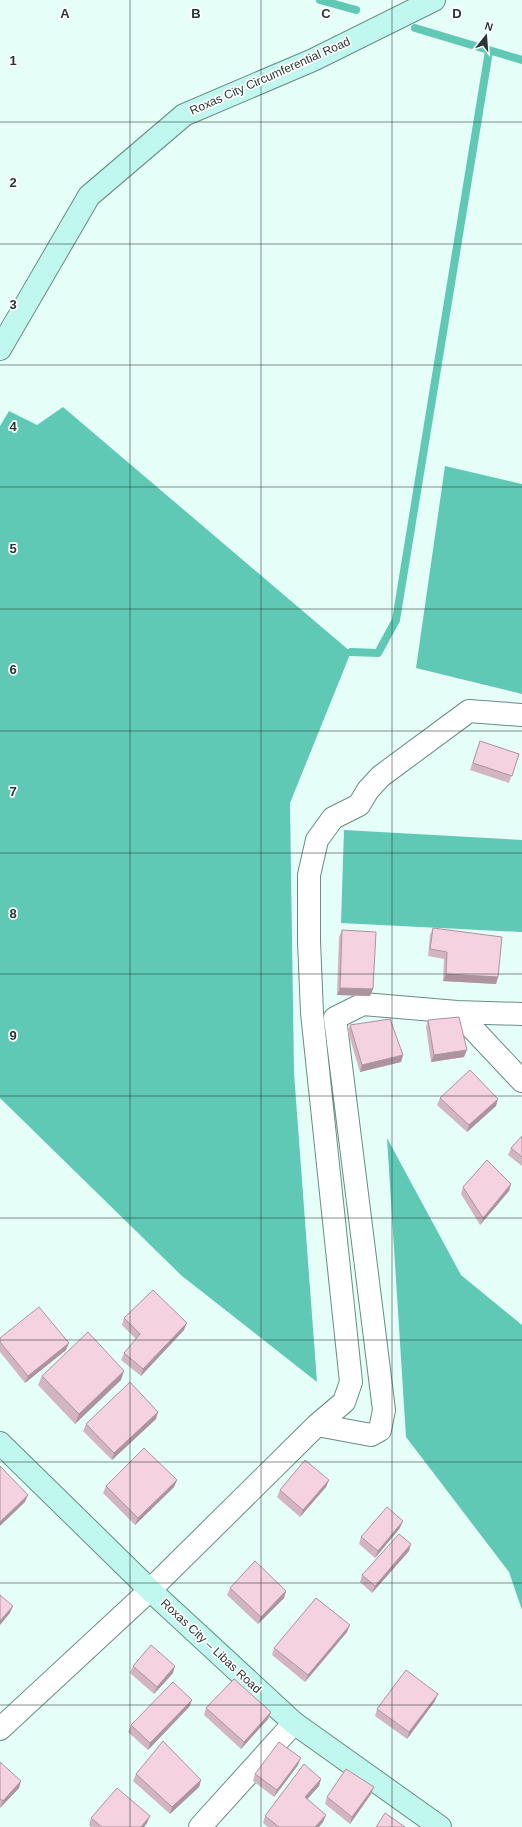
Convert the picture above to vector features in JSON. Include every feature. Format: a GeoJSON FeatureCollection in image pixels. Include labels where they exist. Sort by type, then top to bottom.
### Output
{"type":"FeatureCollection","features":[{"type":"Feature","properties":{"kind":"main road","name":"Roxas City Circumferential Road"},"geometry":{"type":"LineString","coordinates":[[0,350],[89,196],[184,115],[313,60],[434,0]]}},
{"type":"Feature","properties":{"kind":"main road","name":"Roxas City – Libas Road"},"geometry":{"type":"LineString","coordinates":[[0,1443],[150,1590],[294,1723],[440,1827]]}},
{"type":"Feature","properties":{"kind":"street"},"geometry":{"type":"LineString","coordinates":[[0,1729],[150,1590],[317,1425],[344,1402],[351,1382],[312,1013],[309,941],[309,875],[317,840],[333,818],[360,805],[368,790],[381,776],[469,711],[522,715]]}},
{"type":"Feature","properties":{"kind":"street"},"geometry":{"type":"LineString","coordinates":[[317,1425],[371,1435],[380,1430],[384,1410],[336,1018],[364,1004],[457,1012],[522,1014]]}},
{"type":"Feature","properties":{"kind":"street"},"geometry":{"type":"LineString","coordinates":[[457,1012],[522,1081]]}},
{"type":"Feature","properties":{"kind":"street"},"geometry":{"type":"LineString","coordinates":[[200,1827],[294,1723]]}},
{"type":"Feature","properties":{"kind":"shaded area"},"geometry":{"type":"Polygon","coordinates":[[[63,407],[351,652],[290,803],[294,1073],[317,1382],[182,1276],[0,1098],[0,426],[9,411],[37,425],[63,407]]]}},
{"type":"Feature","properties":{"kind":"shaded area"},"geometry":{"type":"Polygon","coordinates":[[[445,466],[522,484],[522,694],[416,668],[445,466]]]}},
{"type":"Feature","properties":{"kind":"shaded area"},"geometry":{"type":"Polygon","coordinates":[[[344,830],[522,840],[522,932],[341,923],[344,830]]]}},
{"type":"Feature","properties":{"kind":"shaded area"},"geometry":{"type":"Polygon","coordinates":[[[387,1138],[461,1275],[522,1325],[522,1610],[509,1572],[406,1437],[387,1138]]]}},
{"type":"Feature","properties":{"kind":"building"},"geometry":{"type":"Polygon","coordinates":[[[480,741],[519,754],[512,776],[473,763],[480,741]]]}},
{"type":"Feature","properties":{"kind":"building"},"geometry":{"type":"Polygon","coordinates":[[[433,928],[502,937],[498,977],[446,974],[447,952],[430,949],[433,928]]]}},
{"type":"Feature","properties":{"kind":"building"},"geometry":{"type":"Polygon","coordinates":[[[342,930],[376,932],[373,989],[340,988],[342,930]]]}},
{"type":"Feature","properties":{"kind":"building"},"geometry":{"type":"Polygon","coordinates":[[[459,1017],[467,1050],[434,1055],[428,1020],[459,1017]]]}},
{"type":"Feature","properties":{"kind":"building"},"geometry":{"type":"Polygon","coordinates":[[[390,1019],[403,1055],[362,1065],[350,1025],[390,1019]]]}},
{"type":"Feature","properties":{"kind":"building"},"geometry":{"type":"Polygon","coordinates":[[[470,1070],[498,1099],[469,1125],[440,1098],[470,1070]]]}},
{"type":"Feature","properties":{"kind":"building"},"geometry":{"type":"Polygon","coordinates":[[[522,1136],[522,1157],[511,1148],[522,1136]]]}},
{"type":"Feature","properties":{"kind":"building"},"geometry":{"type":"Polygon","coordinates":[[[487,1160],[511,1184],[483,1218],[463,1187],[487,1160]]]}},
{"type":"Feature","properties":{"kind":"building"},"geometry":{"type":"Polygon","coordinates":[[[153,1290],[187,1323],[143,1369],[124,1353],[140,1334],[124,1318],[153,1290]]]}},
{"type":"Feature","properties":{"kind":"building"},"geometry":{"type":"Polygon","coordinates":[[[39,1307],[69,1343],[28,1376],[0,1342],[0,1338],[39,1307]]]}},
{"type":"Feature","properties":{"kind":"building"},"geometry":{"type":"Polygon","coordinates":[[[88,1332],[124,1371],[79,1414],[42,1376],[88,1332]]]}},
{"type":"Feature","properties":{"kind":"building"},"geometry":{"type":"Polygon","coordinates":[[[130,1382],[158,1412],[114,1453],[86,1424],[130,1382]]]}},
{"type":"Feature","properties":{"kind":"building"},"geometry":{"type":"Polygon","coordinates":[[[144,1448],[177,1480],[138,1518],[106,1486],[144,1448]]]}},
{"type":"Feature","properties":{"kind":"building"},"geometry":{"type":"Polygon","coordinates":[[[305,1460],[329,1480],[303,1510],[280,1490],[305,1460]]]}},
{"type":"Feature","properties":{"kind":"building"},"geometry":{"type":"Polygon","coordinates":[[[0,1466],[28,1495],[0,1522],[0,1466]]]}},
{"type":"Feature","properties":{"kind":"building"},"geometry":{"type":"Polygon","coordinates":[[[387,1507],[403,1521],[378,1551],[361,1537],[387,1507]]]}},
{"type":"Feature","properties":{"kind":"building"},"geometry":{"type":"Polygon","coordinates":[[[399,1534],[411,1544],[375,1586],[362,1575],[399,1534]]]}},
{"type":"Feature","properties":{"kind":"building"},"geometry":{"type":"Polygon","coordinates":[[[255,1561],[286,1591],[261,1617],[230,1588],[255,1561]]]}},
{"type":"Feature","properties":{"kind":"building"},"geometry":{"type":"Polygon","coordinates":[[[0,1595],[13,1606],[0,1621],[0,1595]]]}},
{"type":"Feature","properties":{"kind":"building"},"geometry":{"type":"Polygon","coordinates":[[[316,1598],[350,1625],[308,1675],[274,1648],[316,1598]]]}},
{"type":"Feature","properties":{"kind":"building"},"geometry":{"type":"Polygon","coordinates":[[[151,1645],[175,1666],[157,1687],[133,1666],[151,1645]]]}},
{"type":"Feature","properties":{"kind":"building"},"geometry":{"type":"Polygon","coordinates":[[[406,1670],[438,1694],[409,1732],[377,1709],[406,1670]]]}},
{"type":"Feature","properties":{"kind":"building"},"geometry":{"type":"Polygon","coordinates":[[[234,1679],[271,1712],[244,1742],[206,1708],[234,1679]]]}},
{"type":"Feature","properties":{"kind":"building"},"geometry":{"type":"Polygon","coordinates":[[[173,1682],[192,1700],[150,1743],[131,1725],[173,1682]]]}},
{"type":"Feature","properties":{"kind":"building"},"geometry":{"type":"Polygon","coordinates":[[[163,1741],[201,1780],[172,1807],[136,1774],[163,1741]]]}},
{"type":"Feature","properties":{"kind":"building"},"geometry":{"type":"Polygon","coordinates":[[[279,1742],[301,1758],[277,1790],[255,1774],[279,1742]]]}},
{"type":"Feature","properties":{"kind":"building"},"geometry":{"type":"Polygon","coordinates":[[[0,1762],[21,1781],[3,1801],[0,1799],[0,1762]]]}},
{"type":"Feature","properties":{"kind":"building"},"geometry":{"type":"Polygon","coordinates":[[[304,1764],[321,1779],[305,1797],[326,1815],[315,1827],[279,1827],[265,1816],[304,1764]]]}},
{"type":"Feature","properties":{"kind":"building"},"geometry":{"type":"Polygon","coordinates":[[[346,1769],[374,1787],[352,1817],[327,1797],[346,1769]]]}},
{"type":"Feature","properties":{"kind":"building"},"geometry":{"type":"Polygon","coordinates":[[[117,1788],[150,1816],[141,1827],[102,1827],[91,1818],[117,1788]]]}},
{"type":"Feature","properties":{"kind":"building"},"geometry":{"type":"Polygon","coordinates":[[[385,1813],[405,1827],[376,1827],[385,1813]]]}},
{"type":"Feature","properties":{"kind":"waterway"},"geometry":{"type":"LineString","coordinates":[[320,0],[356,10]]}},
{"type":"Feature","properties":{"kind":"waterway"},"geometry":{"type":"LineString","coordinates":[[415,28],[522,60]]}},
{"type":"Feature","properties":{"kind":"waterway"},"geometry":{"type":"LineString","coordinates":[[351,652],[378,653],[396,620],[489,51]]}}]}
